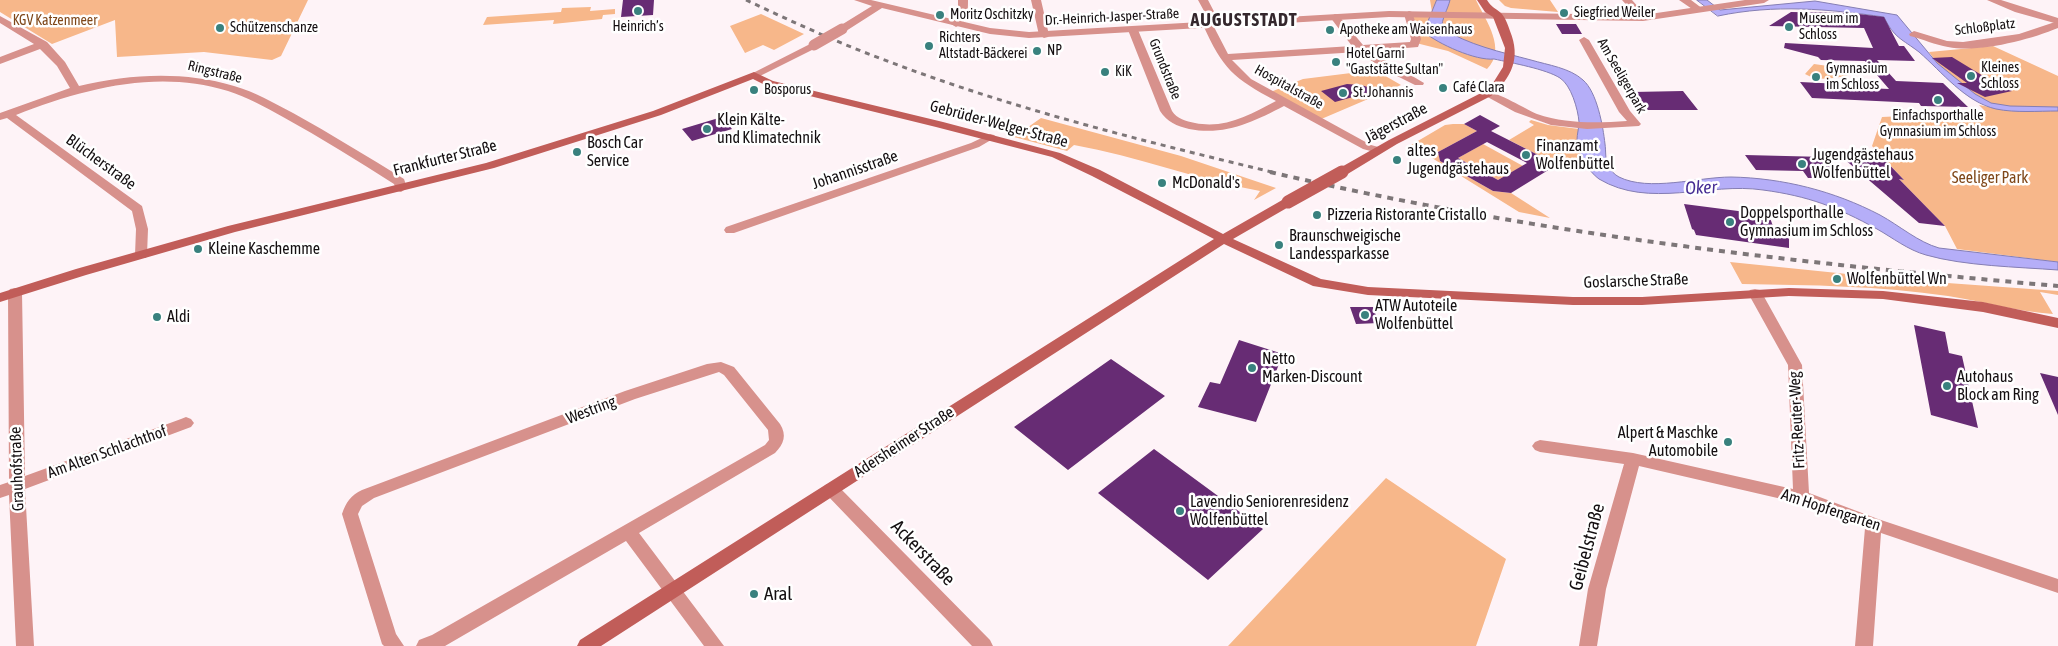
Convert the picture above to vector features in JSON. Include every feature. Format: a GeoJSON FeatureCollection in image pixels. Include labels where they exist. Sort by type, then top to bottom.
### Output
{"type":"FeatureCollection","features":[{"type":"Feature","properties":{"kind":"main road"},"geometry":{"type":"LineString","coordinates":[[1482,0],[1488,10],[1497,15],[1500,10],[1493,0]]}},
{"type":"Feature","properties":{"kind":"main road","name":"Jägerstraße"},"geometry":{"type":"LineString","coordinates":[[1223,239],[1378,150],[1487,94],[1504,78],[1510,60],[1506,34],[1497,15]]}},
{"type":"Feature","properties":{"kind":"main road","name":"Gebrüder-Welger-Straße"},"geometry":{"type":"LineString","coordinates":[[754,75],[769,84],[1047,151],[1067,158],[1223,239]]}},
{"type":"Feature","properties":{"kind":"main road","name":"Frankfurter Straße"},"geometry":{"type":"LineString","coordinates":[[0,298],[141,255],[232,230],[490,166],[647,116],[754,75]]}},
{"type":"Feature","properties":{"kind":"main road","name":"Goslarsche Straße"},"geometry":{"type":"LineString","coordinates":[[1223,239],[1318,283],[1368,292],[1642,301],[1755,293],[1836,293],[1911,297],[1983,307],[2058,324]]}},
{"type":"Feature","properties":{"kind":"main road","name":"Adersheimer Straße"},"geometry":{"type":"LineString","coordinates":[[586,646],[1223,239]]}},
{"type":"Feature","properties":{"kind":"street","name":"Dr.-Heinrich-Jasper-Straße"},"geometry":{"type":"LineString","coordinates":[[859,0],[1004,34],[1044,35],[1335,16],[1429,14],[1643,18],[1764,0]]}},
{"type":"Feature","properties":{"kind":"street"},"geometry":{"type":"LineString","coordinates":[[956,24],[963,15],[963,0]]}},
{"type":"Feature","properties":{"kind":"street"},"geometry":{"type":"LineString","coordinates":[[1036,0],[1044,35]]}},
{"type":"Feature","properties":{"kind":"street","name":"Hospitalstraße"},"geometry":{"type":"LineString","coordinates":[[1203,0],[1224,58],[1240,76],[1283,102],[1367,147],[1378,150]]}},
{"type":"Feature","properties":{"kind":"street"},"geometry":{"type":"LineString","coordinates":[[1627,0],[1643,18]]}},
{"type":"Feature","properties":{"kind":"street"},"geometry":{"type":"LineString","coordinates":[[1684,0],[1701,9]]}},
{"type":"Feature","properties":{"kind":"street","name":"Schloßplatz"},"geometry":{"type":"LineString","coordinates":[[1992,0],[2058,22]]}},
{"type":"Feature","properties":{"kind":"street","name":"Frankfurter Straße"},"geometry":{"type":"LineString","coordinates":[[754,75],[814,45],[881,5]]}},
{"type":"Feature","properties":{"kind":"street"},"geometry":{"type":"LineString","coordinates":[[1224,58],[1411,45],[1416,43],[1409,14]]}},
{"type":"Feature","properties":{"kind":"street"},"geometry":{"type":"LineString","coordinates":[[1335,16],[1358,49],[1418,83]]}},
{"type":"Feature","properties":{"kind":"street"},"geometry":{"type":"LineString","coordinates":[[0,19],[43,44],[60,61],[76,90]]}},
{"type":"Feature","properties":{"kind":"street","name":"Schloßplatz"},"geometry":{"type":"LineString","coordinates":[[1914,34],[1953,45],[2008,39],[2037,33],[2058,22]]}},
{"type":"Feature","properties":{"kind":"street","name":"Grundstraße"},"geometry":{"type":"LineString","coordinates":[[1133,30],[1166,111],[1173,120],[1192,126],[1224,128],[1242,123],[1283,102]]}},
{"type":"Feature","properties":{"kind":"street","name":"Am Seeligerpark"},"geometry":{"type":"LineString","coordinates":[[1487,94],[1540,118],[1570,125],[1635,124],[1625,112],[1584,40]]}},
{"type":"Feature","properties":{"kind":"street"},"geometry":{"type":"LineString","coordinates":[[0,61],[43,44]]}},
{"type":"Feature","properties":{"kind":"street","name":"Ringstraße"},"geometry":{"type":"LineString","coordinates":[[4,116],[45,99],[76,90],[119,81],[179,78],[230,88],[267,104],[338,143],[400,182],[401,188]]}},
{"type":"Feature","properties":{"kind":"street","name":"Blücherstraße"},"geometry":{"type":"LineString","coordinates":[[4,116],[138,209],[142,230],[141,255]]}},
{"type":"Feature","properties":{"kind":"street","name":"Johannisstraße"},"geometry":{"type":"LineString","coordinates":[[730,230],[966,148],[990,137]]}},
{"type":"Feature","properties":{"kind":"street","name":"Grauhofstraße"},"geometry":{"type":"LineString","coordinates":[[15,292],[17,486],[25,646]]}},
{"type":"Feature","properties":{"kind":"street","name":"Fritz-Reuter-Weg"},"geometry":{"type":"LineString","coordinates":[[1755,293],[1795,365],[1801,497]]}},
{"type":"Feature","properties":{"kind":"street","name":"Westring"},"geometry":{"type":"LineString","coordinates":[[395,646],[388,638],[350,514],[354,503],[358,499],[655,386],[704,370],[726,369],[775,428],[776,443],[770,449],[438,641],[426,646]]}},
{"type":"Feature","properties":{"kind":"street","name":"Am Alten Schlachthof"},"geometry":{"type":"LineString","coordinates":[[0,492],[186,423]]}},
{"type":"Feature","properties":{"kind":"street","name":"Am Hopfengarten"},"geometry":{"type":"LineString","coordinates":[[1540,446],[1633,459],[1801,497],[1872,524],[2058,586]]}},
{"type":"Feature","properties":{"kind":"street","name":"Geibelstraße"},"geometry":{"type":"LineString","coordinates":[[1588,646],[1597,590],[1633,459]]}},
{"type":"Feature","properties":{"kind":"street","name":"Ackerstraße"},"geometry":{"type":"LineString","coordinates":[[831,489],[984,646]]}},
{"type":"Feature","properties":{"kind":"street"},"geometry":{"type":"LineString","coordinates":[[1864,646],[1872,524]]}},
{"type":"Feature","properties":{"kind":"street"},"geometry":{"type":"LineString","coordinates":[[628,531],[715,646]]}},
{"type":"Feature","properties":{"kind":"green space","name":"KGV Katzenmeer"},"geometry":{"type":"Polygon","coordinates":[[[0,0],[308,0],[281,56],[272,60],[204,52],[117,57],[115,20],[52,44],[0,12],[0,0]]]}},
{"type":"Feature","properties":{"kind":"green space"},"geometry":{"type":"Polygon","coordinates":[[[1430,0],[1476,0],[1493,35],[1495,44],[1493,61],[1487,69],[1448,51],[1416,43],[1410,17],[1432,12],[1430,0]]]}},
{"type":"Feature","properties":{"kind":"green space"},"geometry":{"type":"Polygon","coordinates":[[[1499,0],[1550,0],[1558,12],[1511,8],[1505,6],[1499,0]]]}},
{"type":"Feature","properties":{"kind":"green space"},"geometry":{"type":"Polygon","coordinates":[[[591,7],[590,11],[615,9],[615,14],[603,15],[602,19],[553,24],[554,20],[483,25],[487,17],[561,12],[562,8],[591,7]]]}},
{"type":"Feature","properties":{"kind":"green space"},"geometry":{"type":"Polygon","coordinates":[[[761,14],[804,34],[774,50],[763,45],[745,53],[730,26],[761,14]]]}},
{"type":"Feature","properties":{"kind":"green space"},"geometry":{"type":"Polygon","coordinates":[[[1993,46],[2058,76],[2058,108],[2014,108],[1986,103],[1944,73],[1929,52],[1993,46]]]}},
{"type":"Feature","properties":{"kind":"green space"},"geometry":{"type":"Polygon","coordinates":[[[1814,64],[1835,67],[1848,75],[1826,79],[1815,78],[1805,74],[1814,64]]]}},
{"type":"Feature","properties":{"kind":"green space"},"geometry":{"type":"Polygon","coordinates":[[[1375,70],[1401,85],[1319,120],[1268,93],[1303,79],[1375,70]]]}},
{"type":"Feature","properties":{"kind":"green space","name":"Seeliger Park"},"geometry":{"type":"Polygon","coordinates":[[[1979,105],[2010,111],[2058,111],[2058,262],[1957,249],[1945,226],[1899,179],[1904,180],[1872,146],[1882,117],[1986,112],[1979,105]]]}},
{"type":"Feature","properties":{"kind":"green space"},"geometry":{"type":"Polygon","coordinates":[[[1041,118],[1181,156],[1276,188],[1254,200],[1260,191],[1213,181],[1121,155],[1074,145],[1067,151],[1014,137],[1041,118]]]}},
{"type":"Feature","properties":{"kind":"green space"},"geometry":{"type":"Polygon","coordinates":[[[1531,120],[1548,125],[1579,129],[1577,142],[1585,165],[1546,159],[1509,140],[1534,125],[1529,122],[1531,120]]]}},
{"type":"Feature","properties":{"kind":"green space"},"geometry":{"type":"Polygon","coordinates":[[[1464,124],[1477,131],[1438,152],[1440,161],[1493,191],[1511,193],[1550,218],[1519,212],[1411,145],[1445,125],[1464,124]]]}},
{"type":"Feature","properties":{"kind":"green space"},"geometry":{"type":"Polygon","coordinates":[[[1483,144],[1523,166],[1498,180],[1458,158],[1483,144]]]}},
{"type":"Feature","properties":{"kind":"green space"},"geometry":{"type":"Polygon","coordinates":[[[1730,262],[1906,280],[2058,291],[2058,295],[2040,292],[2053,314],[1948,296],[1897,290],[1742,284],[1730,262]]]}},
{"type":"Feature","properties":{"kind":"green space"},"geometry":{"type":"Polygon","coordinates":[[[1386,478],[1506,559],[1476,646],[1228,646],[1386,478]]]}},
{"type":"Feature","properties":{"kind":"water","name":"Oker"},"geometry":{"type":"Polygon","coordinates":[[[1437,0],[1450,0],[1442,28],[1452,34],[1485,47],[1551,65],[1572,73],[1583,80],[1588,85],[1596,101],[1601,119],[1607,164],[1611,171],[1619,177],[1631,181],[1659,184],[1731,177],[1750,178],[1808,187],[1863,207],[1880,215],[1924,242],[1939,248],[2058,262],[2058,270],[1974,264],[1926,255],[1907,247],[1849,214],[1808,199],[1779,192],[1742,188],[1659,194],[1618,188],[1595,176],[1581,156],[1577,140],[1579,122],[1577,111],[1571,92],[1564,81],[1538,69],[1477,57],[1430,37],[1424,32],[1437,0]]]}},
{"type":"Feature","properties":{"kind":"water"},"geometry":{"type":"Polygon","coordinates":[[[1697,0],[1707,0],[1720,10],[1815,1],[1897,15],[1937,63],[1975,94],[1991,103],[2010,106],[2058,107],[2058,111],[1996,109],[1974,100],[1891,30],[1884,17],[1801,9],[1760,10],[1718,16],[1697,0]]]}},
{"type":"Feature","properties":{"kind":"building","name":"Heinrich’s"},"geometry":{"type":"Polygon","coordinates":[[[623,0],[654,0],[653,15],[621,17],[623,0]]]}},
{"type":"Feature","properties":{"kind":"building"},"geometry":{"type":"Polygon","coordinates":[[[1791,12],[1850,13],[1884,17],[1899,46],[1904,46],[1915,61],[1877,60],[1896,81],[1943,83],[1968,107],[1921,106],[1919,103],[1812,98],[1800,82],[1841,84],[1844,87],[1889,89],[1865,61],[1821,60],[1818,57],[1784,48],[1785,43],[1873,48],[1864,28],[1769,26],[1791,12]]]}},
{"type":"Feature","properties":{"kind":"building"},"geometry":{"type":"Polygon","coordinates":[[[1556,24],[1576,24],[1582,34],[1562,34],[1556,24]]]}},
{"type":"Feature","properties":{"kind":"building","name":"Kleines Schloss"},"geometry":{"type":"Polygon","coordinates":[[[1952,57],[1993,82],[1999,82],[2012,91],[1985,97],[1957,83],[1967,83],[1932,58],[1952,57]]]}},
{"type":"Feature","properties":{"kind":"building","name":"St. Johannis"},"geometry":{"type":"Polygon","coordinates":[[[1347,84],[1361,85],[1378,90],[1335,102],[1321,91],[1347,84]]]}},
{"type":"Feature","properties":{"kind":"building"},"geometry":{"type":"Polygon","coordinates":[[[1683,91],[1698,110],[1646,110],[1633,92],[1683,91]]]}},
{"type":"Feature","properties":{"kind":"building","name":"Finanzamt Wolfenbüttel"},"geometry":{"type":"Polygon","coordinates":[[[1480,115],[1500,126],[1491,131],[1546,159],[1550,169],[1511,193],[1493,191],[1440,161],[1438,152],[1477,131],[1464,124],[1480,115]],[[1487,142],[1458,158],[1498,180],[1527,163],[1487,142]]]}},
{"type":"Feature","properties":{"kind":"building","name":"Klein Kälte- und Klimatechnik"},"geometry":{"type":"Polygon","coordinates":[[[722,117],[732,129],[692,141],[682,129],[722,117]]]}},
{"type":"Feature","properties":{"kind":"building","name":"Jugendgästehaus Wolfenbüttel"},"geometry":{"type":"Polygon","coordinates":[[[1745,155],[1826,157],[1843,178],[1808,178],[1803,171],[1756,170],[1745,155]]]}},
{"type":"Feature","properties":{"kind":"building"},"geometry":{"type":"Polygon","coordinates":[[[1881,156],[1904,180],[1899,179],[1945,226],[1919,223],[1843,158],[1881,156]]]}},
{"type":"Feature","properties":{"kind":"building","name":"Doppelsporthalle Gymnasium im Schloss"},"geometry":{"type":"Polygon","coordinates":[[[1684,204],[1769,215],[1775,232],[1789,236],[1789,248],[1696,235],[1692,229],[1684,204]]]}},
{"type":"Feature","properties":{"kind":"building","name":"ATW Autoteile Wolfenbüttel"},"geometry":{"type":"Polygon","coordinates":[[[1350,307],[1373,307],[1379,323],[1356,324],[1350,307]]]}},
{"type":"Feature","properties":{"kind":"building","name":"Autohaus Block am Ring"},"geometry":{"type":"Polygon","coordinates":[[[1914,325],[1945,332],[1949,353],[1962,356],[1978,428],[1931,415],[1914,325]]]}},
{"type":"Feature","properties":{"kind":"building","name":"Netto Marken-Discount"},"geometry":{"type":"Polygon","coordinates":[[[1239,340],[1283,354],[1256,422],[1198,407],[1210,382],[1220,384],[1239,340]]]}},
{"type":"Feature","properties":{"kind":"building"},"geometry":{"type":"Polygon","coordinates":[[[1111,359],[1165,396],[1068,470],[1014,427],[1111,359]]]}},
{"type":"Feature","properties":{"kind":"building"},"geometry":{"type":"Polygon","coordinates":[[[2040,373],[2058,377],[2058,415],[2040,373]]]}},
{"type":"Feature","properties":{"kind":"building","name":"Lavendio Seniorenresidenz Wolfenbüttel"},"geometry":{"type":"Polygon","coordinates":[[[1154,449],[1263,529],[1208,580],[1098,493],[1154,449]]]}},
{"type":"Feature","properties":{"kind":"railway"},"geometry":{"type":"LineString","coordinates":[[746,0],[865,52],[978,93],[1126,136],[1276,173]]}},
{"type":"Feature","properties":{"kind":"railway"},"geometry":{"type":"LineString","coordinates":[[1270,172],[1367,193],[1564,229],[1761,256],[2058,286]]}},
{"type":"Feature","properties":{"kind":"place","name":"Heinrich’s"},"geometry":{"type":"Point","coordinates":[638,11]}},
{"type":"Feature","properties":{"kind":"place","name":"Siegfried Weiler"},"geometry":{"type":"Point","coordinates":[1564,13]}},
{"type":"Feature","properties":{"kind":"place","name":"Moritz Oschitzky"},"geometry":{"type":"Point","coordinates":[940,15]}},
{"type":"Feature","properties":{"kind":"place","name":"Museum im Schloss"},"geometry":{"type":"Point","coordinates":[1789,27]}},
{"type":"Feature","properties":{"kind":"place","name":"Schützenschanze"},"geometry":{"type":"Point","coordinates":[220,28]}},
{"type":"Feature","properties":{"kind":"place","name":"Apotheke am Waisenhaus"},"geometry":{"type":"Point","coordinates":[1330,30]}},
{"type":"Feature","properties":{"kind":"place","name":"Richters Altstadt-Bäckerei"},"geometry":{"type":"Point","coordinates":[929,46]}},
{"type":"Feature","properties":{"kind":"place","name":"NP"},"geometry":{"type":"Point","coordinates":[1037,51]}},
{"type":"Feature","properties":{"kind":"place","name":"Hotel Garni \"Gaststätte Sultan\""},"geometry":{"type":"Point","coordinates":[1336,62]}},
{"type":"Feature","properties":{"kind":"place","name":"KiK"},"geometry":{"type":"Point","coordinates":[1105,72]}},
{"type":"Feature","properties":{"kind":"place","name":"Kleines Schloss"},"geometry":{"type":"Point","coordinates":[1971,76]}},
{"type":"Feature","properties":{"kind":"place","name":"Gymnasium im Schloss"},"geometry":{"type":"Point","coordinates":[1816,77]}},
{"type":"Feature","properties":{"kind":"place","name":"Café Clara"},"geometry":{"type":"Point","coordinates":[1443,88]}},
{"type":"Feature","properties":{"kind":"place","name":"Bosporus"},"geometry":{"type":"Point","coordinates":[754,90]}},
{"type":"Feature","properties":{"kind":"place","name":"St. Johannis"},"geometry":{"type":"Point","coordinates":[1343,93]}},
{"type":"Feature","properties":{"kind":"place","name":"Einfachsporthalle Gymnasium im Schloss"},"geometry":{"type":"Point","coordinates":[1938,100]}},
{"type":"Feature","properties":{"kind":"place","name":"Klein Kälte- und Klimatechnik"},"geometry":{"type":"Point","coordinates":[707,129]}},
{"type":"Feature","properties":{"kind":"place","name":"Bosch Car Service"},"geometry":{"type":"Point","coordinates":[577,152]}},
{"type":"Feature","properties":{"kind":"place","name":"Finanzamt Wolfenbüttel"},"geometry":{"type":"Point","coordinates":[1526,155]}},
{"type":"Feature","properties":{"kind":"place","name":"altes Jugendgästehaus"},"geometry":{"type":"Point","coordinates":[1397,160]}},
{"type":"Feature","properties":{"kind":"place","name":"Jugendgästehaus Wolfenbüttel"},"geometry":{"type":"Point","coordinates":[1802,164]}},
{"type":"Feature","properties":{"kind":"place","name":"McDonald's"},"geometry":{"type":"Point","coordinates":[1162,183]}},
{"type":"Feature","properties":{"kind":"place","name":"Pizzeria Ristorante Cristallo"},"geometry":{"type":"Point","coordinates":[1317,215]}},
{"type":"Feature","properties":{"kind":"place","name":"Doppelsporthalle Gymnasium im Schloss"},"geometry":{"type":"Point","coordinates":[1730,222]}},
{"type":"Feature","properties":{"kind":"place","name":"Braunschweigische Landessparkasse"},"geometry":{"type":"Point","coordinates":[1279,245]}},
{"type":"Feature","properties":{"kind":"place","name":"Kleine Kaschemme"},"geometry":{"type":"Point","coordinates":[198,249]}},
{"type":"Feature","properties":{"kind":"place","name":"Wolfenbüttel Wn"},"geometry":{"type":"Point","coordinates":[1837,279]}},
{"type":"Feature","properties":{"kind":"place","name":"ATW Autoteile Wolfenbüttel"},"geometry":{"type":"Point","coordinates":[1365,315]}},
{"type":"Feature","properties":{"kind":"place","name":"Aldi"},"geometry":{"type":"Point","coordinates":[157,317]}},
{"type":"Feature","properties":{"kind":"place","name":"Netto Marken-Discount"},"geometry":{"type":"Point","coordinates":[1252,368]}},
{"type":"Feature","properties":{"kind":"place","name":"Autohaus Block am Ring"},"geometry":{"type":"Point","coordinates":[1947,386]}},
{"type":"Feature","properties":{"kind":"place","name":"Alpert & Maschke Automobile"},"geometry":{"type":"Point","coordinates":[1728,442]}},
{"type":"Feature","properties":{"kind":"place","name":"Lavendio Seniorenresidenz Wolfenbüttel"},"geometry":{"type":"Point","coordinates":[1180,511]}},
{"type":"Feature","properties":{"kind":"place","name":"Aral"},"geometry":{"type":"Point","coordinates":[754,594]}},
{"type":"Feature","properties":{"kind":"district","name":"AUGUSTSTADT"},"geometry":{"type":"Point","coordinates":[1244,20]}}]}
